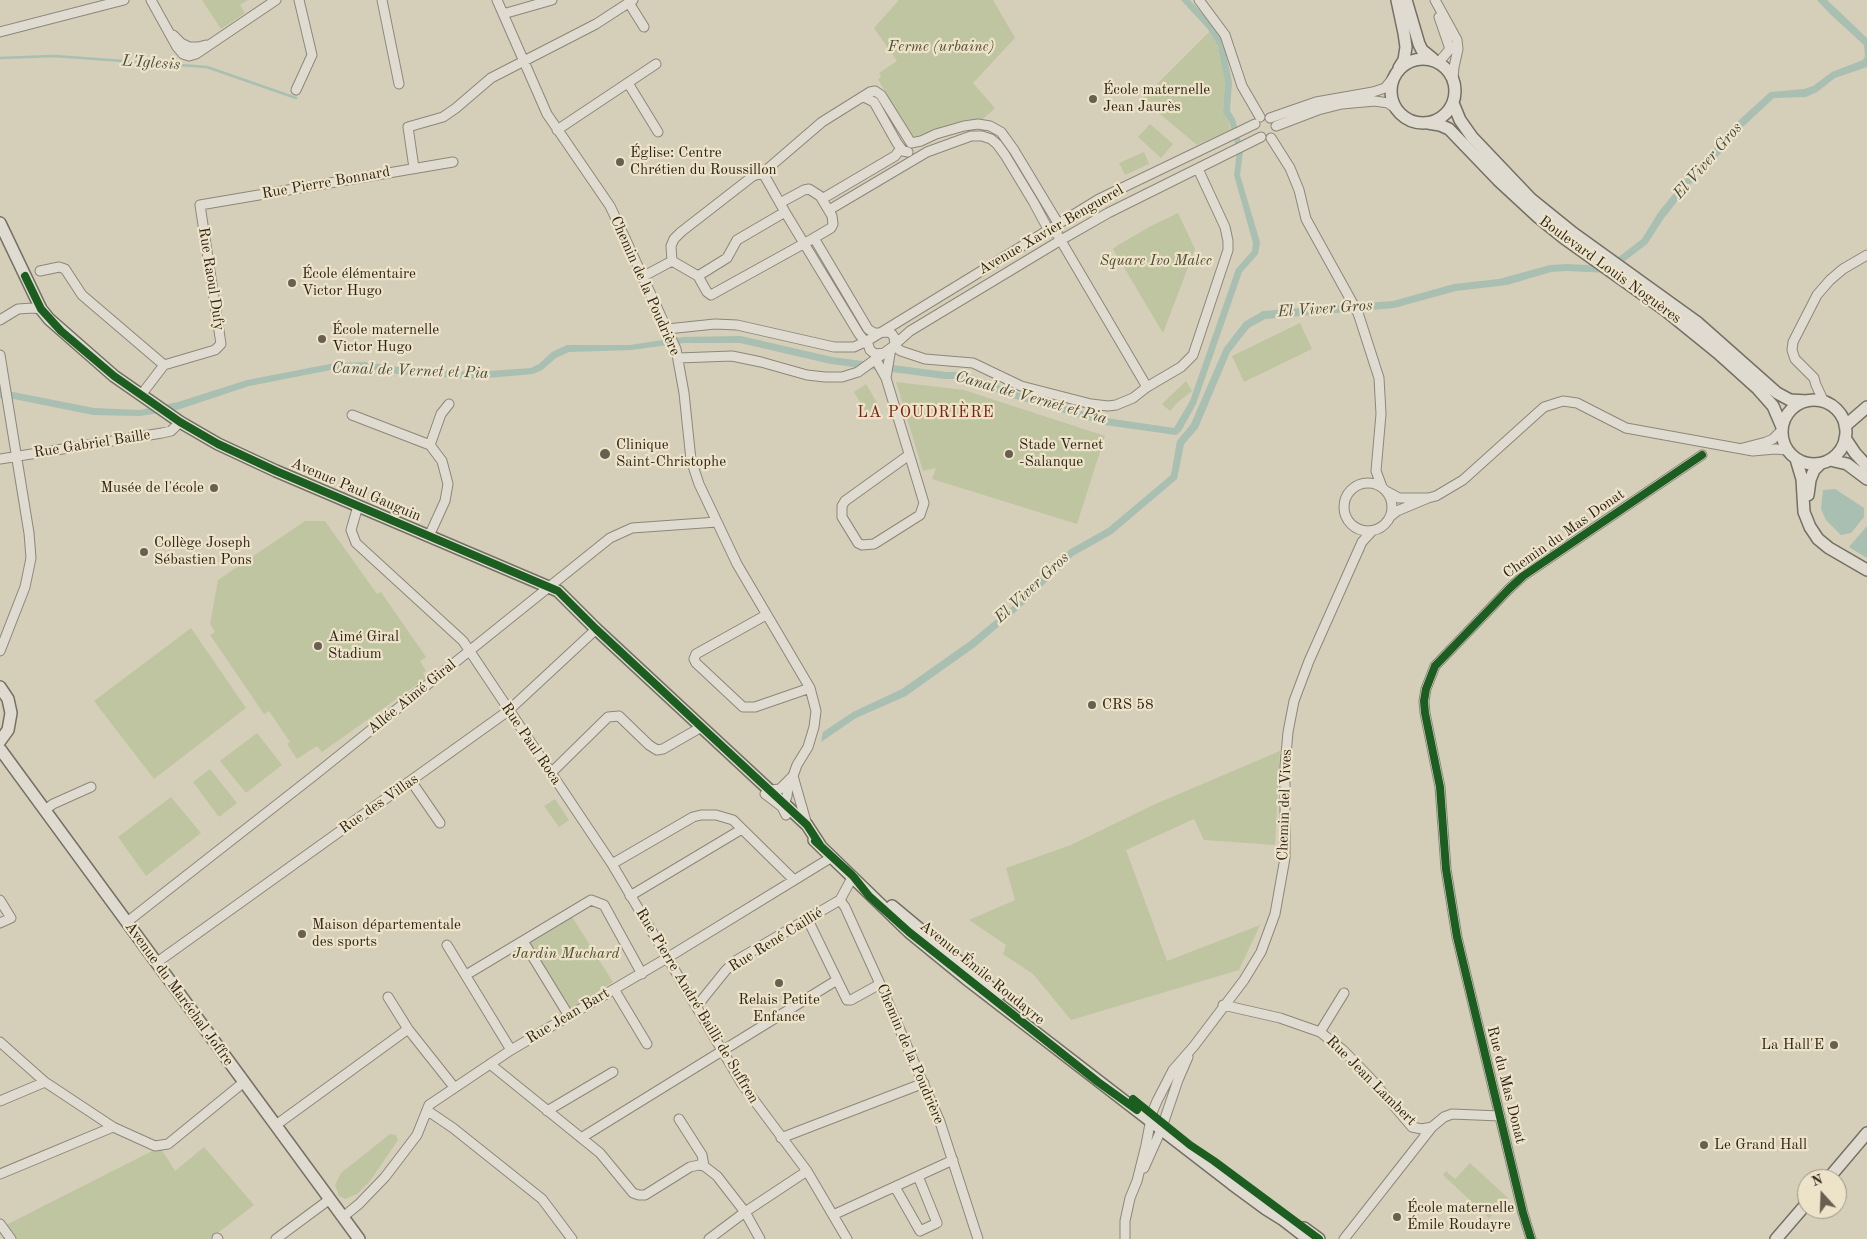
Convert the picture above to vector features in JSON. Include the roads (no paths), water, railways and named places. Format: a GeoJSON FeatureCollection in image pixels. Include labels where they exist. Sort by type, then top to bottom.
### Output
{"type":"FeatureCollection","features":[{"type":"Feature","properties":{"kind":"main road"},"geometry":{"type":"LineString","coordinates":[[1397,0],[1406,47],[1404,60],[1396,73],[1391,93],[1395,108],[1401,115],[1419,123],[1428,123],[1443,116],[1453,103],[1456,87],[1450,72],[1422,50],[1406,0]]}},
{"type":"Feature","properties":{"kind":"main road"},"geometry":{"type":"LineString","coordinates":[[1396,73],[1406,63],[1416,59],[1425,58],[1437,61]]}},
{"type":"Feature","properties":{"kind":"main road","name":"Boulevard Louis Noguères"},"geometry":{"type":"LineString","coordinates":[[1453,103],[1465,128],[1498,166],[1568,236]]}},
{"type":"Feature","properties":{"kind":"main road","name":"Boulevard Louis Noguères"},"geometry":{"type":"LineString","coordinates":[[1428,123],[1449,129],[1519,200],[1628,278],[1698,323],[1777,393],[1790,400],[1808,400]]}},
{"type":"Feature","properties":{"kind":"main road","name":"Avenue Paul Gauguin"},"geometry":{"type":"LineString","coordinates":[[0,223],[42,309],[61,331],[114,376],[180,422],[218,444],[276,471],[558,591],[596,629],[718,741],[785,809],[807,826],[820,845]]}},
{"type":"Feature","properties":{"kind":"main road","name":"Boulevard Louis Noguères"},"geometry":{"type":"LineString","coordinates":[[1628,278],[1692,330],[1758,389],[1773,406],[1781,429]]}},
{"type":"Feature","properties":{"kind":"main road"},"geometry":{"type":"LineString","coordinates":[[1867,466],[1855,453],[1838,411],[1824,402],[1808,400],[1790,410],[1781,429],[1782,441],[1787,450],[1796,459],[1812,464],[1825,462],[1847,464],[1867,479]]}},
{"type":"Feature","properties":{"kind":"main road"},"geometry":{"type":"LineString","coordinates":[[1838,411],[1866,408]]}},
{"type":"Feature","properties":{"kind":"main road"},"geometry":{"type":"LineString","coordinates":[[1856,563],[1823,534],[1815,523],[1808,497],[1810,480],[1814,470],[1842,447],[1845,432],[1866,408]]}},
{"type":"Feature","properties":{"kind":"main road"},"geometry":{"type":"LineString","coordinates":[[1796,459],[1802,479],[1804,512],[1810,527],[1818,539],[1829,548],[1867,570]]}},
{"type":"Feature","properties":{"kind":"main road","name":"Avenue Paul Gauguin"},"geometry":{"type":"LineString","coordinates":[[548,588],[592,633],[697,730],[768,792]]}},
{"type":"Feature","properties":{"kind":"main road"},"geometry":{"type":"LineString","coordinates":[[0,686],[8,699],[12,713],[8,730],[0,740]]}},
{"type":"Feature","properties":{"kind":"main road","name":"Avenue du Maréchal Joffre"},"geometry":{"type":"LineString","coordinates":[[0,749],[359,1239]]}},
{"type":"Feature","properties":{"kind":"main road","name":"Avenue Paul Gauguin"},"geometry":{"type":"LineString","coordinates":[[785,809],[802,831],[820,845]]}},
{"type":"Feature","properties":{"kind":"main road","name":"Avenue Émile Roudayre"},"geometry":{"type":"LineString","coordinates":[[820,845],[853,876],[869,896],[909,932],[1151,1117],[1232,1184],[1308,1239]]}},
{"type":"Feature","properties":{"kind":"main road","name":"Avenue Émile Roudayre"},"geometry":{"type":"LineString","coordinates":[[1162,1126],[1214,1161],[1319,1239]]}},
{"type":"Feature","properties":{"kind":"main road"},"geometry":{"type":"LineString","coordinates":[[1836,1169],[1867,1133]]}},
{"type":"Feature","properties":{"kind":"main road"},"geometry":{"type":"LineString","coordinates":[[1776,1239],[1797,1215]]}},
{"type":"Feature","properties":{"kind":"street"},"geometry":{"type":"LineString","coordinates":[[0,32],[124,0]]}},
{"type":"Feature","properties":{"kind":"street"},"geometry":{"type":"LineString","coordinates":[[151,0],[168,30],[180,43],[198,48],[210,44],[276,0]]}},
{"type":"Feature","properties":{"kind":"street"},"geometry":{"type":"LineString","coordinates":[[296,90],[312,55],[299,0]]}},
{"type":"Feature","properties":{"kind":"street"},"geometry":{"type":"LineString","coordinates":[[382,0],[399,84]]}},
{"type":"Feature","properties":{"kind":"street","name":"Chemin de la Poudrière"},"geometry":{"type":"LineString","coordinates":[[497,0],[547,114],[610,206],[667,329],[677,353],[684,393],[691,460],[699,484],[737,564],[810,688],[816,711],[814,728],[808,747],[797,765],[793,781],[794,801],[785,809]]}},
{"type":"Feature","properties":{"kind":"street"},"geometry":{"type":"LineString","coordinates":[[503,14],[552,0]]}},
{"type":"Feature","properties":{"kind":"street"},"geometry":{"type":"LineString","coordinates":[[1199,0],[1225,35],[1254,123],[1257,139],[1272,138]]}},
{"type":"Feature","properties":{"kind":"street"},"geometry":{"type":"LineString","coordinates":[[1434,0],[1450,49],[1437,61]]}},
{"type":"Feature","properties":{"kind":"street"},"geometry":{"type":"LineString","coordinates":[[1434,0],[1457,40],[1458,49],[1454,67],[1454,79]]}},
{"type":"Feature","properties":{"kind":"street"},"geometry":{"type":"LineString","coordinates":[[414,168],[408,127],[443,117],[491,78],[596,24],[631,2],[644,28]]}},
{"type":"Feature","properties":{"kind":"street"},"geometry":{"type":"LineString","coordinates":[[557,130],[656,64]]}},
{"type":"Feature","properties":{"kind":"street"},"geometry":{"type":"LineString","coordinates":[[1273,122],[1316,102],[1373,92],[1384,88],[1396,73]]}},
{"type":"Feature","properties":{"kind":"street"},"geometry":{"type":"LineString","coordinates":[[628,83],[658,132]]}},
{"type":"Feature","properties":{"kind":"street"},"geometry":{"type":"LineString","coordinates":[[672,261],[671,246],[674,239],[681,232],[753,176],[762,173],[822,122],[875,91],[881,95],[907,147],[917,158]]}},
{"type":"Feature","properties":{"kind":"street"},"geometry":{"type":"LineString","coordinates":[[1254,123],[1273,122],[1342,104],[1375,101],[1388,103],[1395,108]]}},
{"type":"Feature","properties":{"kind":"street"},"geometry":{"type":"LineString","coordinates":[[1272,138],[1275,133],[1273,122]]}},
{"type":"Feature","properties":{"kind":"street","name":"Avenue Xavier Benguerel"},"geometry":{"type":"LineString","coordinates":[[667,329],[715,324],[737,325],[834,347],[854,347],[868,341],[1098,199],[1254,123]]}},
{"type":"Feature","properties":{"kind":"street"},"geometry":{"type":"LineString","coordinates":[[822,199],[907,147],[936,134],[978,124],[990,126],[1001,132],[1007,139],[1058,223],[1059,237]]}},
{"type":"Feature","properties":{"kind":"street"},"geometry":{"type":"LineString","coordinates":[[829,210],[917,158],[958,139],[971,136],[982,136],[991,139],[1005,155],[1048,229],[1059,237],[1147,387]]}},
{"type":"Feature","properties":{"kind":"street"},"geometry":{"type":"LineString","coordinates":[[1272,138],[1290,168],[1306,219],[1358,313],[1379,378],[1381,414],[1376,471],[1392,500],[1391,516]]}},
{"type":"Feature","properties":{"kind":"street","name":"Avenue Xavier Benguerel"},"geometry":{"type":"LineString","coordinates":[[677,353],[732,356],[807,375],[825,377],[842,377],[858,372],[876,360],[910,331],[1059,237],[1257,139]]}},
{"type":"Feature","properties":{"kind":"street","name":"Rue Pierre Bonnard"},"geometry":{"type":"LineString","coordinates":[[200,205],[453,162]]}},
{"type":"Feature","properties":{"kind":"street"},"geometry":{"type":"LineString","coordinates":[[762,173],[859,334],[868,341],[870,350],[875,354],[891,348],[925,360],[973,363],[1021,386],[1091,404],[1108,406],[1133,398],[1147,387],[1181,367],[1193,356],[1228,250],[1225,227],[1198,169]]}},
{"type":"Feature","properties":{"kind":"street"},"geometry":{"type":"LineString","coordinates":[[672,261],[698,276],[707,292],[711,295],[716,294],[831,228],[832,216],[815,191],[804,190],[780,203]]}},
{"type":"Feature","properties":{"kind":"street","name":"Rue Raoul Dufy"},"geometry":{"type":"LineString","coordinates":[[164,365],[215,350],[222,344],[200,205]]}},
{"type":"Feature","properties":{"kind":"street"},"geometry":{"type":"LineString","coordinates":[[698,276],[727,258],[737,240],[785,212]]}},
{"type":"Feature","properties":{"kind":"street"},"geometry":{"type":"LineString","coordinates":[[814,238],[868,329],[874,333],[888,332],[894,337],[886,378]]}},
{"type":"Feature","properties":{"kind":"street"},"geometry":{"type":"LineString","coordinates":[[1824,402],[1814,378],[1795,359],[1792,350],[1793,342],[1818,295],[1830,280],[1843,269],[1867,255]]}},
{"type":"Feature","properties":{"kind":"street"},"geometry":{"type":"LineString","coordinates":[[642,277],[672,261]]}},
{"type":"Feature","properties":{"kind":"street"},"geometry":{"type":"LineString","coordinates":[[40,271],[59,267],[65,269],[82,295],[164,365],[141,395]]}},
{"type":"Feature","properties":{"kind":"street"},"geometry":{"type":"LineString","coordinates":[[0,320],[18,309],[42,309]]}},
{"type":"Feature","properties":{"kind":"street"},"geometry":{"type":"LineString","coordinates":[[0,355],[29,532],[31,558],[25,586],[0,651]]}},
{"type":"Feature","properties":{"kind":"street"},"geometry":{"type":"LineString","coordinates":[[876,360],[886,378],[924,503],[920,515],[874,544],[862,545],[858,543],[842,517],[842,506],[909,455]]}},
{"type":"Feature","properties":{"kind":"street"},"geometry":{"type":"LineString","coordinates":[[1808,400],[1816,385]]}},
{"type":"Feature","properties":{"kind":"street"},"geometry":{"type":"LineString","coordinates":[[1428,498],[1399,498],[1375,483],[1367,482],[1351,488],[1345,498],[1344,514],[1354,527],[1360,530],[1372,531],[1380,528],[1397,511],[1436,496],[1462,480],[1544,407],[1563,401],[1577,403],[1626,428],[1753,451],[1787,450]]}},
{"type":"Feature","properties":{"kind":"street"},"geometry":{"type":"LineString","coordinates":[[430,445],[441,414],[449,404]]}},
{"type":"Feature","properties":{"kind":"street"},"geometry":{"type":"LineString","coordinates":[[352,415],[430,445],[442,462],[448,484],[445,501],[429,536]]}},
{"type":"Feature","properties":{"kind":"street","name":"Rue Gabriel Baille"},"geometry":{"type":"LineString","coordinates":[[0,459],[162,433],[171,431],[180,422]]}},
{"type":"Feature","properties":{"kind":"street"},"geometry":{"type":"LineString","coordinates":[[1739,449],[1773,439],[1781,429]]}},
{"type":"Feature","properties":{"kind":"street","name":"Chemin du Mas Donat"},"geometry":{"type":"LineString","coordinates":[[1457,937],[1446,869],[1440,787],[1424,701],[1426,689],[1435,666],[1523,576],[1702,455]]}},
{"type":"Feature","properties":{"kind":"street"},"geometry":{"type":"LineString","coordinates":[[1367,482],[1376,471]]}},
{"type":"Feature","properties":{"kind":"street","name":"Rue Paul Roca"},"geometry":{"type":"LineString","coordinates":[[358,506],[351,530],[356,543],[463,641],[508,711],[552,772],[593,837]]}},
{"type":"Feature","properties":{"kind":"street","name":"Allée Aimé Giral"},"geometry":{"type":"LineString","coordinates":[[127,922],[316,774],[610,538],[632,528],[717,522]]}},
{"type":"Feature","properties":{"kind":"street"},"geometry":{"type":"LineString","coordinates":[[1354,527],[1357,553]]}},
{"type":"Feature","properties":{"kind":"street","name":"Chemin del Vives"},"geometry":{"type":"LineString","coordinates":[[1125,1239],[1125,1221],[1151,1117],[1173,1070],[1194,1046],[1244,980],[1261,952],[1275,914],[1285,858],[1285,766],[1288,732],[1294,702],[1308,662],[1362,542],[1372,531]]}},
{"type":"Feature","properties":{"kind":"street"},"geometry":{"type":"LineString","coordinates":[[766,615],[696,654],[694,659],[696,663],[743,707],[755,708],[810,688]]}},
{"type":"Feature","properties":{"kind":"street","name":"Rue des Villas"},"geometry":{"type":"LineString","coordinates":[[156,963],[508,711],[592,633]]}},
{"type":"Feature","properties":{"kind":"street","name":"Avenue Paul Gauguin"},"geometry":{"type":"LineString","coordinates":[[690,715],[697,730],[714,741],[718,741]]}},
{"type":"Feature","properties":{"kind":"street"},"geometry":{"type":"LineString","coordinates":[[552,772],[608,717],[619,716],[649,745],[658,750],[697,730]]}},
{"type":"Feature","properties":{"kind":"street"},"geometry":{"type":"LineString","coordinates":[[768,792],[780,789],[793,781],[807,826]]}},
{"type":"Feature","properties":{"kind":"street"},"geometry":{"type":"LineString","coordinates":[[411,782],[440,823]]}},
{"type":"Feature","properties":{"kind":"street"},"geometry":{"type":"LineString","coordinates":[[45,810],[53,804],[91,787]]}},
{"type":"Feature","properties":{"kind":"street"},"geometry":{"type":"LineString","coordinates":[[612,864],[693,817],[701,814],[716,815],[733,820],[794,880]]}},
{"type":"Feature","properties":{"kind":"street"},"geometry":{"type":"LineString","coordinates":[[630,896],[742,829]]}},
{"type":"Feature","properties":{"kind":"street","name":"Rue Pierre André Bailli de Suffren"},"geometry":{"type":"LineString","coordinates":[[593,837],[612,864],[749,1095],[807,1171],[846,1239]]}},
{"type":"Feature","properties":{"kind":"street","name":"Rue Jean Bart"},"geometry":{"type":"LineString","coordinates":[[343,1217],[359,1204],[385,1177],[417,1135],[429,1105],[511,1050],[642,974],[832,857]]}},
{"type":"Feature","properties":{"kind":"street"},"geometry":{"type":"LineString","coordinates":[[840,900],[853,876]]}},
{"type":"Feature","properties":{"kind":"street"},"geometry":{"type":"LineString","coordinates":[[0,900],[11,918],[0,923]]}},
{"type":"Feature","properties":{"kind":"street","name":"Chemin de la Poudrière"},"geometry":{"type":"LineString","coordinates":[[840,900],[880,984],[940,1122],[978,1239]]}},
{"type":"Feature","properties":{"kind":"street","name":"Rue René Caillié"},"geometry":{"type":"LineString","coordinates":[[697,1006],[726,970],[738,960],[840,900]]}},
{"type":"Feature","properties":{"kind":"street"},"geometry":{"type":"LineString","coordinates":[[466,975],[588,901],[599,902],[604,905],[642,974]]}},
{"type":"Feature","properties":{"kind":"street"},"geometry":{"type":"LineString","coordinates":[[807,918],[847,1000],[851,1000],[880,984]]}},
{"type":"Feature","properties":{"kind":"street","name":"Rue du Mas Donat"},"geometry":{"type":"LineString","coordinates":[[1457,937],[1523,1213],[1531,1239]]}},
{"type":"Feature","properties":{"kind":"street"},"geometry":{"type":"LineString","coordinates":[[523,941],[569,1016]]}},
{"type":"Feature","properties":{"kind":"street"},"geometry":{"type":"LineString","coordinates":[[447,945],[511,1050]]}},
{"type":"Feature","properties":{"kind":"street"},"geometry":{"type":"LineString","coordinates":[[580,1138],[837,980]]}},
{"type":"Feature","properties":{"kind":"street"},"geometry":{"type":"LineString","coordinates":[[614,989],[647,1044]]}},
{"type":"Feature","properties":{"kind":"street"},"geometry":{"type":"LineString","coordinates":[[1320,1032],[1344,993]]}},
{"type":"Feature","properties":{"kind":"street"},"geometry":{"type":"LineString","coordinates":[[388,997],[408,1029],[454,1087]]}},
{"type":"Feature","properties":{"kind":"street","name":"Rue Jean Lambert"},"geometry":{"type":"LineString","coordinates":[[1223,1006],[1280,1018],[1320,1032],[1343,1050],[1372,1079],[1412,1126],[1422,1129],[1432,1127]]}},
{"type":"Feature","properties":{"kind":"street"},"geometry":{"type":"LineString","coordinates":[[276,1125],[408,1029]]}},
{"type":"Feature","properties":{"kind":"street"},"geometry":{"type":"LineString","coordinates":[[0,1042],[45,1082],[113,1127],[160,1147],[168,1144],[244,1082]]}},
{"type":"Feature","properties":{"kind":"street","name":"Chemin del Vives"},"geometry":{"type":"LineString","coordinates":[[1136,1181],[1147,1163],[1178,1080],[1194,1046]]}},
{"type":"Feature","properties":{"kind":"street"},"geometry":{"type":"LineString","coordinates":[[490,1064],[606,1159],[633,1193],[645,1195],[690,1167],[704,1166],[717,1176],[744,1212],[760,1239]]}},
{"type":"Feature","properties":{"kind":"street"},"geometry":{"type":"LineString","coordinates":[[547,1111],[613,1072]]}},
{"type":"Feature","properties":{"kind":"street"},"geometry":{"type":"LineString","coordinates":[[0,1101],[45,1082]]}},
{"type":"Feature","properties":{"kind":"street"},"geometry":{"type":"LineString","coordinates":[[781,1138],[924,1083]]}},
{"type":"Feature","properties":{"kind":"street"},"geometry":{"type":"LineString","coordinates":[[428,1111],[453,1128],[542,1199],[572,1239]]}},
{"type":"Feature","properties":{"kind":"street"},"geometry":{"type":"LineString","coordinates":[[1344,1239],[1432,1127],[1444,1117],[1452,1114],[1500,1116]]}},
{"type":"Feature","properties":{"kind":"street"},"geometry":{"type":"LineString","coordinates":[[679,1119],[702,1155],[704,1166]]}},
{"type":"Feature","properties":{"kind":"street"},"geometry":{"type":"LineString","coordinates":[[0,1174],[113,1127]]}},
{"type":"Feature","properties":{"kind":"street"},"geometry":{"type":"LineString","coordinates":[[833,1215],[953,1160]]}},
{"type":"Feature","properties":{"kind":"street"},"geometry":{"type":"LineString","coordinates":[[709,1239],[744,1212],[807,1171]]}},
{"type":"Feature","properties":{"kind":"street"},"geometry":{"type":"LineString","coordinates":[[895,1187],[920,1231],[937,1223],[918,1176]]}},
{"type":"Feature","properties":{"kind":"street"},"geometry":{"type":"LineString","coordinates":[[276,1239],[330,1200]]}},
{"type":"Feature","properties":{"kind":"street"},"geometry":{"type":"LineString","coordinates":[[0,1224],[11,1239]]}},
{"type":"Feature","properties":{"kind":"water","name":"Canal de Vernet et Pia"},"geometry":{"type":"Polygon","coordinates":[[[1181,0],[1190,0],[1219,33],[1224,44],[1232,82],[1230,111],[1235,119],[1243,151],[1240,175],[1260,242],[1258,254],[1242,272],[1196,404],[1181,431],[1176,435],[1105,425],[1006,396],[963,379],[945,379],[831,364],[740,343],[684,343],[631,350],[569,352],[556,358],[542,370],[533,374],[476,379],[398,374],[365,369],[336,369],[249,386],[177,410],[140,416],[93,415],[14,399],[0,398],[0,391],[13,392],[94,408],[140,410],[178,402],[247,380],[335,363],[366,362],[398,367],[475,372],[531,368],[539,364],[552,352],[567,345],[630,345],[683,337],[741,336],[832,357],[946,372],[964,372],[1032,398],[1106,418],[1174,428],[1190,401],[1236,269],[1252,251],[1253,243],[1234,175],[1237,151],[1229,121],[1223,113],[1225,82],[1218,46],[1207,28],[1181,0]]]}},
{"type":"Feature","properties":{"kind":"water","name":"El Viver Gros"},"geometry":{"type":"Polygon","coordinates":[[[1817,0],[1827,0],[1867,38],[1867,67],[1835,78],[1817,92],[1806,97],[1774,98],[1732,137],[1720,154],[1697,176],[1664,218],[1647,244],[1609,273],[1551,272],[1507,285],[1456,291],[1394,308],[1265,319],[1249,328],[1230,352],[1198,428],[1184,444],[1177,479],[1112,534],[1073,556],[1019,609],[975,647],[906,696],[856,718],[821,742],[823,732],[853,712],[902,689],[970,641],[1015,604],[1069,550],[1108,528],[1171,475],[1177,441],[1191,424],[1224,348],[1244,322],[1263,311],[1393,301],[1454,284],[1499,279],[1550,265],[1607,266],[1642,239],[1658,213],[1692,171],[1714,149],[1726,132],[1770,92],[1804,89],[1813,86],[1832,72],[1863,60],[1865,56],[1864,45],[1817,0]]]}},
{"type":"Feature","properties":{"kind":"water"},"geometry":{"type":"Polygon","coordinates":[[[1835,489],[1864,508],[1864,517],[1851,533],[1841,535],[1826,520],[1821,509],[1823,490],[1835,489]]]}},
{"type":"Feature","properties":{"kind":"water"},"geometry":{"type":"Polygon","coordinates":[[[1867,526],[1867,558],[1849,547],[1867,526]]]}},
{"type":"Feature","properties":{"kind":"waterway","name":"L'Iglesis"},"geometry":{"type":"LineString","coordinates":[[0,58],[54,56],[207,67],[296,98]]}},
{"type":"Feature","properties":{"kind":"place","name":"École maternelle Jean Jaurès"},"geometry":{"type":"Point","coordinates":[1093,99]}},
{"type":"Feature","properties":{"kind":"place","name":"Église: Centre Chrétien du Roussillon"},"geometry":{"type":"Point","coordinates":[620,162]}},
{"type":"Feature","properties":{"kind":"place","name":"École élémentaire Victor Hugo"},"geometry":{"type":"Point","coordinates":[292,283]}},
{"type":"Feature","properties":{"kind":"place","name":"École maternelle Victor Hugo"},"geometry":{"type":"Point","coordinates":[322,339]}},
{"type":"Feature","properties":{"kind":"place","name":"Clinique Saint-Christophe"},"geometry":{"type":"Point","coordinates":[605,454]}},
{"type":"Feature","properties":{"kind":"place","name":"Stade Vernet -Salanque"},"geometry":{"type":"Point","coordinates":[1009,454]}},
{"type":"Feature","properties":{"kind":"place","name":"Musée de l'école"},"geometry":{"type":"Point","coordinates":[214,488]}},
{"type":"Feature","properties":{"kind":"place","name":"Collège Joseph Sébastien Pons"},"geometry":{"type":"Point","coordinates":[144,552]}},
{"type":"Feature","properties":{"kind":"place","name":"Aimé Giral Stadium"},"geometry":{"type":"Point","coordinates":[318,646]}},
{"type":"Feature","properties":{"kind":"place","name":"CRS 58"},"geometry":{"type":"Point","coordinates":[1092,705]}},
{"type":"Feature","properties":{"kind":"place","name":"Maison départementale des sports"},"geometry":{"type":"Point","coordinates":[302,934]}},
{"type":"Feature","properties":{"kind":"place","name":"Relais Petite Enfance"},"geometry":{"type":"Point","coordinates":[779,983]}},
{"type":"Feature","properties":{"kind":"place","name":"La Hall'E"},"geometry":{"type":"Point","coordinates":[1834,1045]}},
{"type":"Feature","properties":{"kind":"place","name":"Le Grand Hall"},"geometry":{"type":"Point","coordinates":[1704,1145]}},
{"type":"Feature","properties":{"kind":"place","name":"École maternelle Émile Roudayre"},"geometry":{"type":"Point","coordinates":[1397,1217]}},
{"type":"Feature","properties":{"kind":"district","name":"LA POUDRIÈRE"},"geometry":{"type":"Point","coordinates":[926,413]}},
{"type":"Feature","properties":{"kind":"park label","name":"Ferme (urbaine)"},"geometry":{"type":"Point","coordinates":[941,47]}},
{"type":"Feature","properties":{"kind":"park label","name":"Square Ivo Malec"},"geometry":{"type":"Point","coordinates":[1156,261]}},
{"type":"Feature","properties":{"kind":"park label","name":"Jardin Muchard"},"geometry":{"type":"Point","coordinates":[566,954]}}]}
